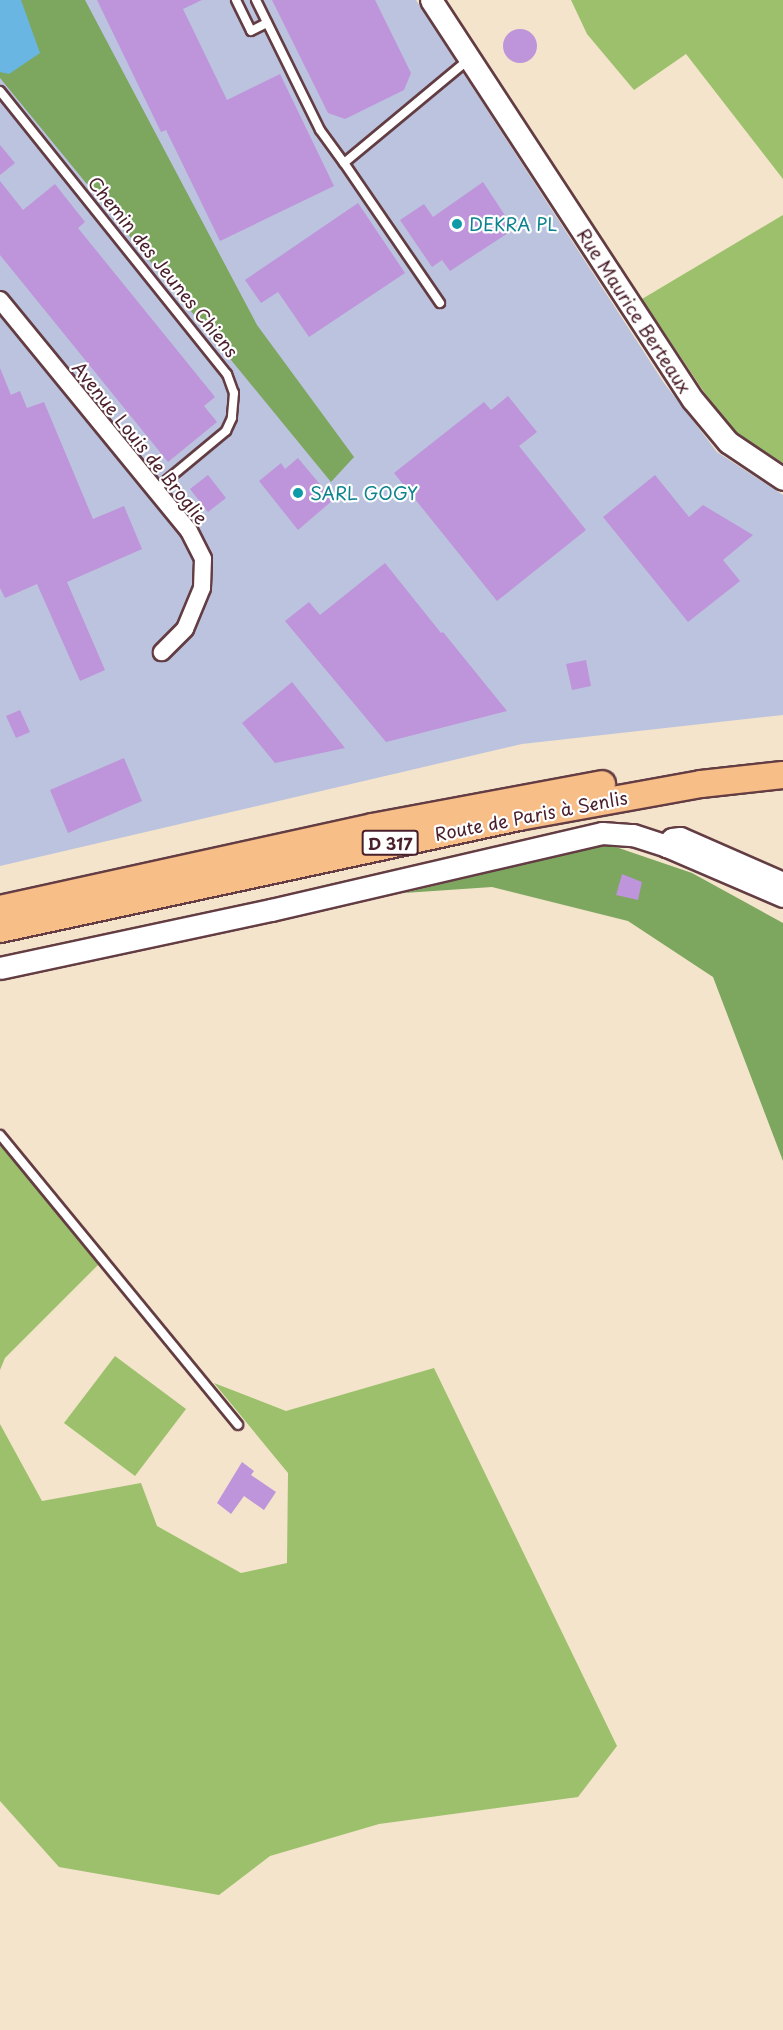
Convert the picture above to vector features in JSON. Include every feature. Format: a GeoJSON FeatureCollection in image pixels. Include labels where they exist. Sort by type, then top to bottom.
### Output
{"type":"FeatureCollection","features":[{"type":"Feature","properties":{"kind":"main road","name":"Route de Paris à Senlis"},"geometry":{"type":"LineString","coordinates":[[0,909],[373,827],[519,798],[783,757]]}},
{"type":"Feature","properties":{"kind":"main road","name":"Route de Paris à Senlis"},"geometry":{"type":"LineString","coordinates":[[0,929],[519,817],[701,784],[783,775]]}},
{"type":"Feature","properties":{"kind":"street","name":"Rue Maurice Berteaux"},"geometry":{"type":"LineString","coordinates":[[431,0],[468,60],[693,400],[729,442],[783,479]]}},
{"type":"Feature","properties":{"kind":"street","name":"Avenue Louis de Broglie"},"geometry":{"type":"LineString","coordinates":[[0,300],[189,531],[203,559],[202,588],[185,628],[162,652]]}},
{"type":"Feature","properties":{"kind":"street"},"geometry":{"type":"LineString","coordinates":[[0,968],[283,908],[603,833],[633,835],[667,846],[783,896]]}},
{"type":"Feature","properties":{"kind":"street"},"geometry":{"type":"LineString","coordinates":[[667,846],[672,839],[680,838],[783,883]]}},
{"type":"Feature","properties":{"kind":"lane"},"geometry":{"type":"LineString","coordinates":[[236,0],[251,31],[267,23]]}},
{"type":"Feature","properties":{"kind":"lane"},"geometry":{"type":"LineString","coordinates":[[256,0],[320,130],[440,303]]}},
{"type":"Feature","properties":{"kind":"lane"},"geometry":{"type":"LineString","coordinates":[[344,163],[468,60]]}},
{"type":"Feature","properties":{"kind":"lane","name":"Chemin des Jeunes Chiens"},"geometry":{"type":"LineString","coordinates":[[0,92],[227,374],[234,393],[232,418],[226,431],[155,490]]}},
{"type":"Feature","properties":{"kind":"lane"},"geometry":{"type":"LineString","coordinates":[[0,1135],[238,1425]]}},
{"type":"Feature","properties":{"kind":"shaded area"},"geometry":{"type":"Polygon","coordinates":[[[0,0],[416,0],[664,383],[717,452],[783,495],[783,715],[522,744],[0,866],[0,0]]]}},
{"type":"Feature","properties":{"kind":"green space"},"geometry":{"type":"Polygon","coordinates":[[[0,0],[85,0],[257,325],[354,457],[331,482],[0,78],[0,0]]]}},
{"type":"Feature","properties":{"kind":"green space"},"geometry":{"type":"Polygon","coordinates":[[[571,0],[783,0],[783,179],[686,54],[634,90],[587,34],[571,0]]]}},
{"type":"Feature","properties":{"kind":"green space"},"geometry":{"type":"Polygon","coordinates":[[[783,215],[783,463],[741,436],[720,416],[642,299],[783,215]]]}},
{"type":"Feature","properties":{"kind":"green space"},"geometry":{"type":"Polygon","coordinates":[[[607,844],[692,873],[783,923],[783,1161],[713,977],[628,921],[492,887],[404,893],[607,844]]]}},
{"type":"Feature","properties":{"kind":"green space"},"geometry":{"type":"Polygon","coordinates":[[[0,1137],[108,1255],[5,1358],[0,1370],[0,1137]]]}},
{"type":"Feature","properties":{"kind":"green space"},"geometry":{"type":"Polygon","coordinates":[[[115,1356],[186,1409],[135,1476],[64,1423],[115,1356]]]}},
{"type":"Feature","properties":{"kind":"green space"},"geometry":{"type":"Polygon","coordinates":[[[434,1368],[617,1746],[578,1797],[379,1824],[270,1856],[219,1895],[59,1867],[0,1801],[0,1424],[42,1501],[141,1483],[157,1526],[241,1573],[287,1563],[288,1473],[214,1383],[286,1411],[434,1368]]]}},
{"type":"Feature","properties":{"kind":"water"},"geometry":{"type":"Polygon","coordinates":[[[0,0],[21,0],[40,53],[9,74],[0,72],[0,0]]]}},
{"type":"Feature","properties":{"kind":"building"},"geometry":{"type":"Polygon","coordinates":[[[97,0],[202,0],[183,9],[227,100],[280,74],[334,186],[220,241],[166,130],[161,132],[97,0]]]}},
{"type":"Feature","properties":{"kind":"building"},"geometry":{"type":"Polygon","coordinates":[[[272,0],[375,0],[411,73],[404,90],[345,119],[328,113],[272,0]]]}},
{"type":"Feature","properties":{"kind":"building"},"geometry":{"type":"Polygon","coordinates":[[[520,29],[532,34],[537,46],[532,58],[520,63],[508,58],[503,46],[508,34],[520,29]]]}},
{"type":"Feature","properties":{"kind":"building"},"geometry":{"type":"Polygon","coordinates":[[[0,145],[15,163],[0,175],[0,145]]]}},
{"type":"Feature","properties":{"kind":"building"},"geometry":{"type":"Polygon","coordinates":[[[0,181],[23,210],[55,184],[85,222],[78,228],[215,397],[204,406],[217,422],[168,462],[0,255],[0,181]]]}},
{"type":"Feature","properties":{"kind":"building","name":"DEKRA PL"},"geometry":{"type":"Polygon","coordinates":[[[483,182],[514,229],[450,271],[442,260],[432,267],[400,220],[424,204],[433,217],[483,182]]]}},
{"type":"Feature","properties":{"kind":"building"},"geometry":{"type":"Polygon","coordinates":[[[358,203],[405,273],[309,337],[278,292],[261,303],[245,280],[358,203]]]}},
{"type":"Feature","properties":{"kind":"building"},"geometry":{"type":"Polygon","coordinates":[[[0,368],[11,395],[20,391],[27,408],[44,402],[93,519],[124,506],[142,549],[67,582],[105,670],[80,681],[37,584],[5,598],[0,588],[0,368]]]}},
{"type":"Feature","properties":{"kind":"building"},"geometry":{"type":"Polygon","coordinates":[[[508,396],[537,432],[519,446],[586,530],[497,601],[394,473],[484,402],[491,410],[508,396]]]}},
{"type":"Feature","properties":{"kind":"building","name":"SARL GOGY"},"geometry":{"type":"Polygon","coordinates":[[[298,458],[333,500],[298,530],[259,481],[281,463],[285,469],[298,458]]]}},
{"type":"Feature","properties":{"kind":"building"},"geometry":{"type":"Polygon","coordinates":[[[208,475],[226,498],[208,512],[190,489],[208,475]]]}},
{"type":"Feature","properties":{"kind":"building"},"geometry":{"type":"Polygon","coordinates":[[[655,475],[689,517],[703,505],[753,535],[723,560],[740,581],[688,622],[603,517],[655,475]]]}},
{"type":"Feature","properties":{"kind":"building"},"geometry":{"type":"Polygon","coordinates":[[[385,563],[507,711],[386,742],[285,621],[309,602],[320,615],[385,563]]]}},
{"type":"Feature","properties":{"kind":"building"},"geometry":{"type":"Polygon","coordinates":[[[586,660],[591,686],[572,690],[566,664],[586,660]]]}},
{"type":"Feature","properties":{"kind":"building"},"geometry":{"type":"Polygon","coordinates":[[[292,682],[345,748],[275,763],[242,723],[292,682]]]}},
{"type":"Feature","properties":{"kind":"building"},"geometry":{"type":"Polygon","coordinates":[[[20,710],[30,732],[16,738],[6,716],[20,710]]]}},
{"type":"Feature","properties":{"kind":"building"},"geometry":{"type":"Polygon","coordinates":[[[124,758],[142,801],[68,833],[50,790],[124,758]]]}},
{"type":"Feature","properties":{"kind":"building"},"geometry":{"type":"Polygon","coordinates":[[[622,874],[642,882],[638,900],[616,895],[622,874]]]}},
{"type":"Feature","properties":{"kind":"building"},"geometry":{"type":"Polygon","coordinates":[[[242,1462],[254,1471],[251,1475],[276,1492],[264,1510],[244,1496],[231,1514],[217,1503],[242,1462]]]}},
{"type":"Feature","properties":{"kind":"place","name":"DEKRA PL"},"geometry":{"type":"Point","coordinates":[457,224]}},
{"type":"Feature","properties":{"kind":"place","name":"SARL GOGY"},"geometry":{"type":"Point","coordinates":[298,493]}}]}
